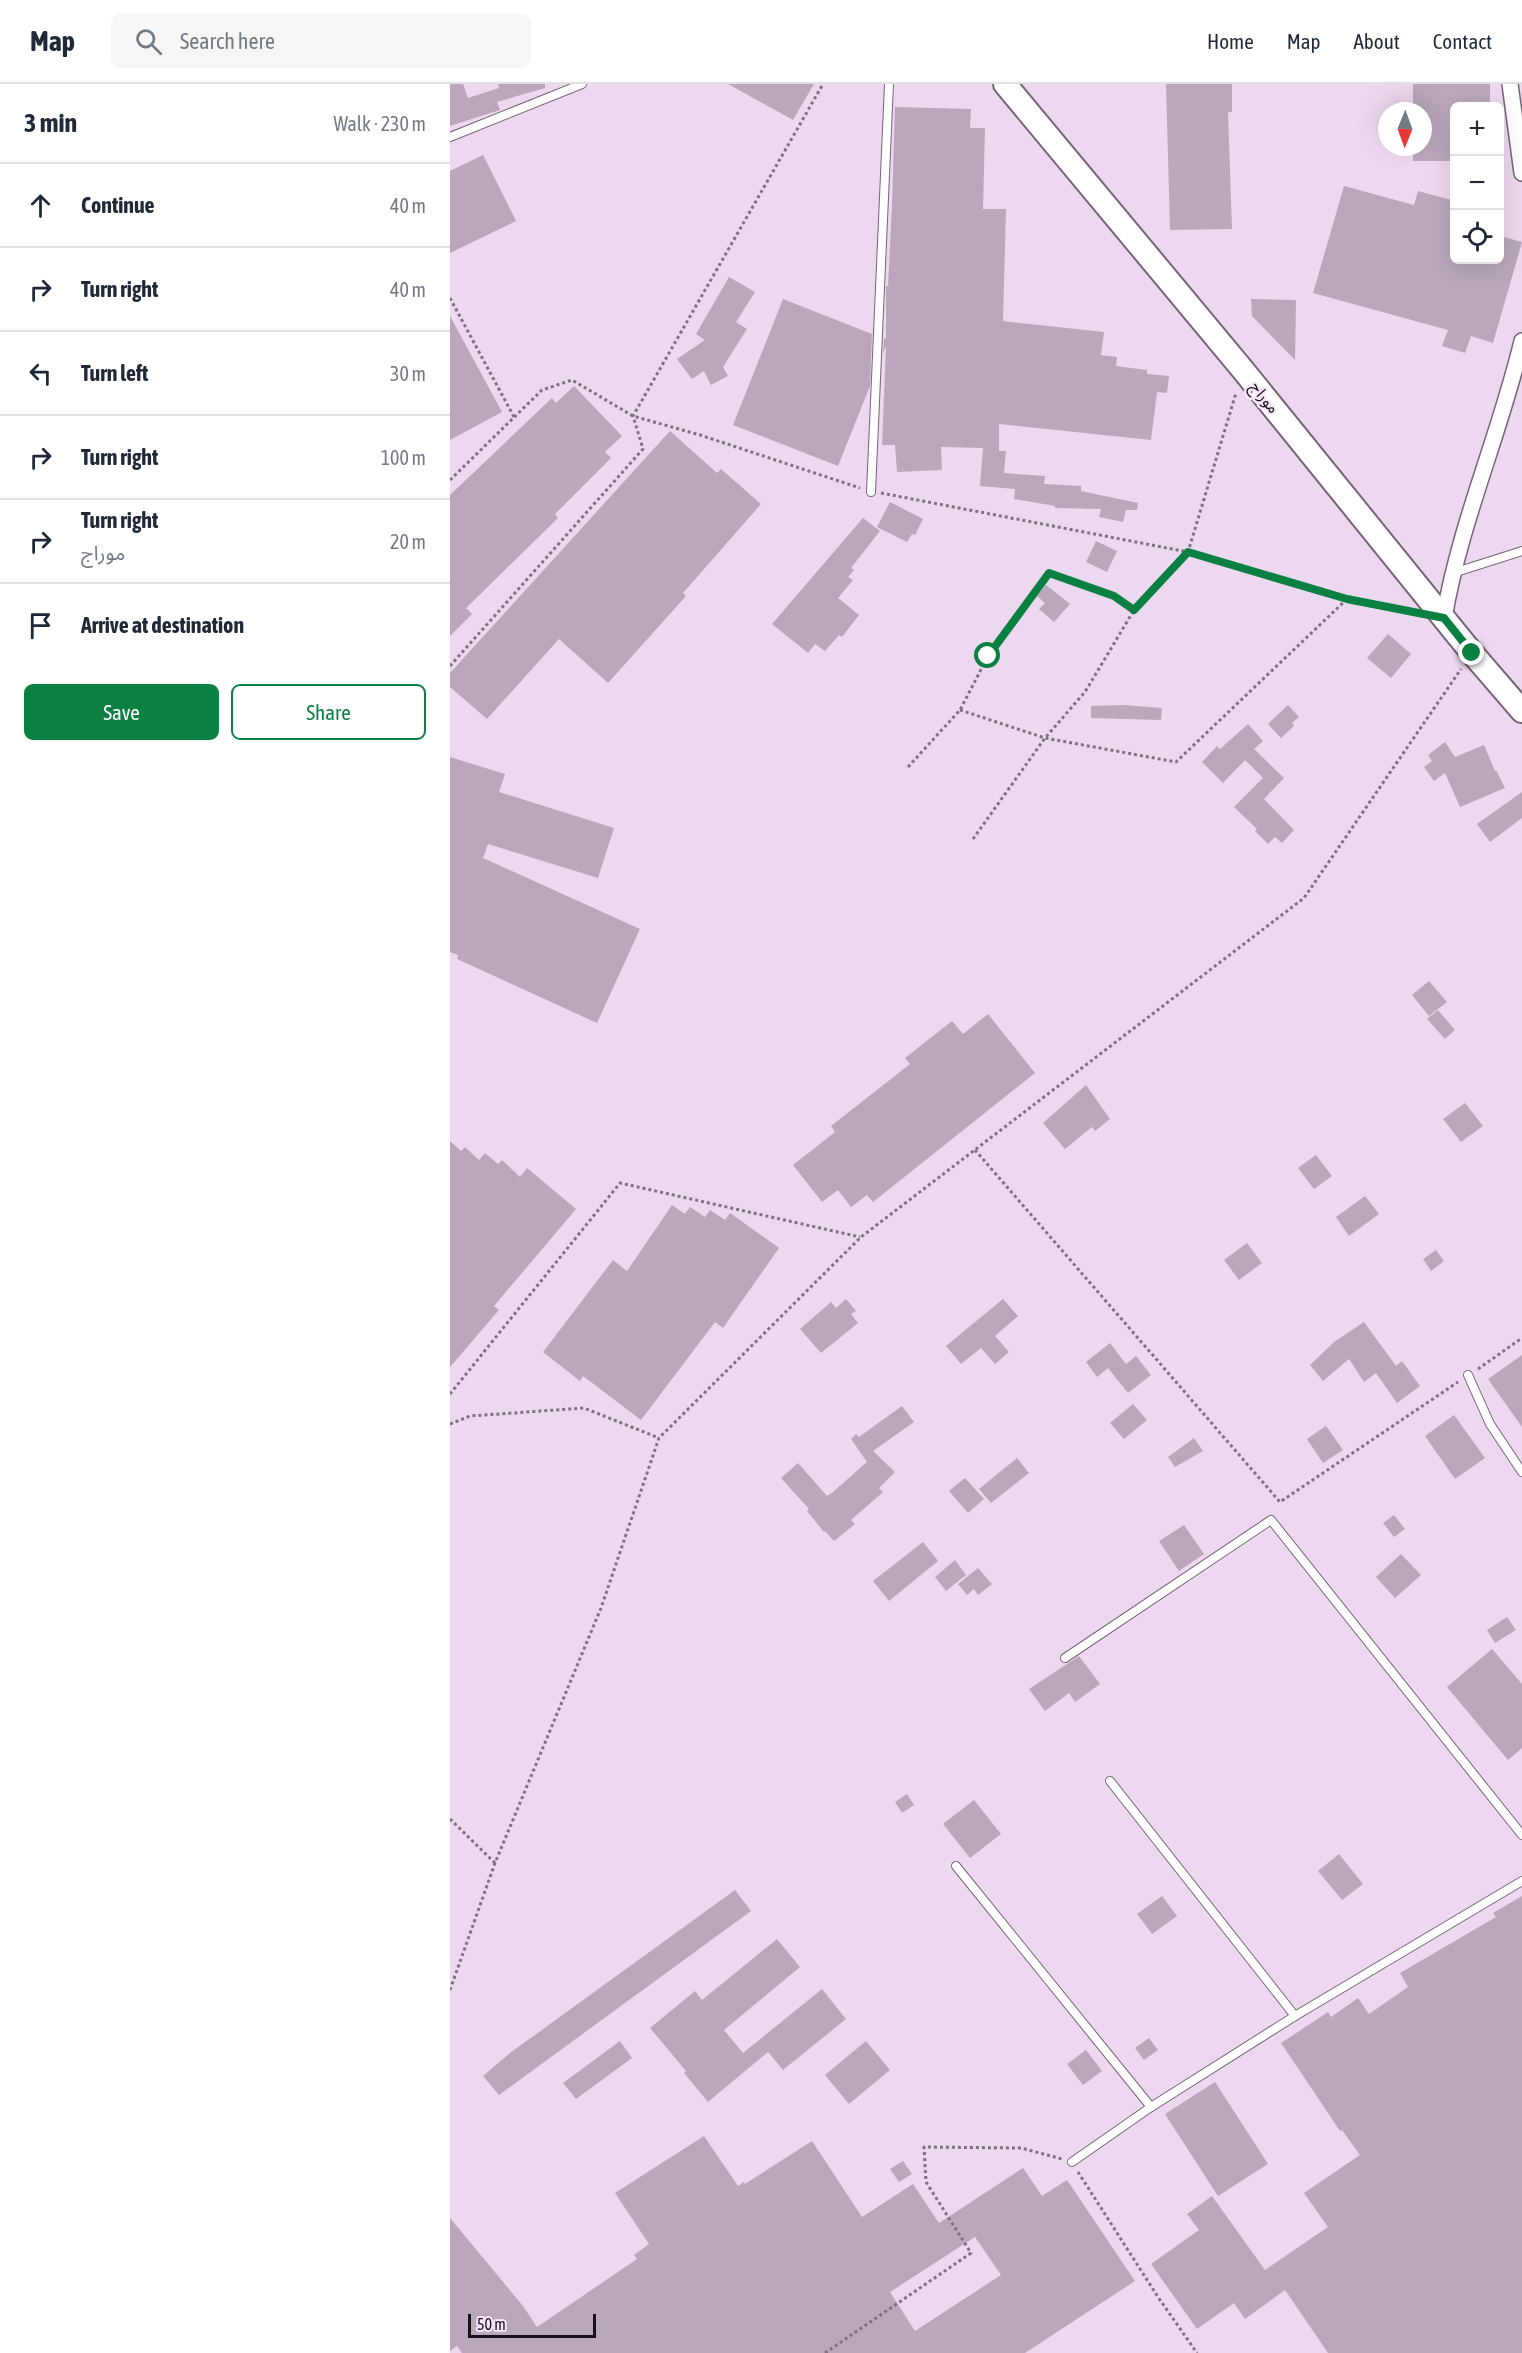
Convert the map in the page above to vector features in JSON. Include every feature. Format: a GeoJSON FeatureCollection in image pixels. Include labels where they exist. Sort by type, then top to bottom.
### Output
{"type":"FeatureCollection","features":[{"type":"Feature","properties":{"kind":"main road","name":"موراج"},"geometry":{"type":"LineString","coordinates":[[1005,84],[1522,711]]}},
{"type":"Feature","properties":{"kind":"street"},"geometry":{"type":"LineString","coordinates":[[1510,84],[1522,173]]}},
{"type":"Feature","properties":{"kind":"street"},"geometry":{"type":"LineString","coordinates":[[1444,618],[1452,573],[1513,381],[1522,341]]}},
{"type":"Feature","properties":{"kind":"lane"},"geometry":{"type":"LineString","coordinates":[[450,137],[582,84]]}},
{"type":"Feature","properties":{"kind":"lane"},"geometry":{"type":"LineString","coordinates":[[871,492],[889,84]]}},
{"type":"Feature","properties":{"kind":"lane"},"geometry":{"type":"LineString","coordinates":[[1452,573],[1522,551]]}},
{"type":"Feature","properties":{"kind":"lane"},"geometry":{"type":"LineString","coordinates":[[1468,1375],[1490,1424],[1522,1472]]}},
{"type":"Feature","properties":{"kind":"lane"},"geometry":{"type":"LineString","coordinates":[[1065,1658],[1271,1520],[1522,1835]]}},
{"type":"Feature","properties":{"kind":"lane"},"geometry":{"type":"LineString","coordinates":[[1110,1781],[1295,2016]]}},
{"type":"Feature","properties":{"kind":"lane"},"geometry":{"type":"LineString","coordinates":[[956,1866],[1151,2107]]}},
{"type":"Feature","properties":{"kind":"lane"},"geometry":{"type":"LineString","coordinates":[[1072,2162],[1151,2107],[1295,2016],[1522,1881]]}},
{"type":"Feature","properties":{"kind":"path"},"geometry":{"type":"LineString","coordinates":[[450,666],[643,449],[633,416],[823,84]]}},
{"type":"Feature","properties":{"kind":"path"},"geometry":{"type":"LineString","coordinates":[[450,298],[514,417]]}},
{"type":"Feature","properties":{"kind":"path"},"geometry":{"type":"LineString","coordinates":[[973,839],[1045,738],[1085,692],[1134,610],[1188,552],[1243,370]]}},
{"type":"Feature","properties":{"kind":"path"},"geometry":{"type":"LineString","coordinates":[[450,480],[542,390],[572,380],[633,416],[700,435],[871,492],[1188,552],[1347,599],[1444,618]]}},
{"type":"Feature","properties":{"kind":"path"},"geometry":{"type":"LineString","coordinates":[[908,766],[960,710],[988,656],[1049,573],[1114,596],[1134,610]]}},
{"type":"Feature","properties":{"kind":"path"},"geometry":{"type":"LineString","coordinates":[[960,710],[1045,738],[1176,762],[1347,599]]}},
{"type":"Feature","properties":{"kind":"path"},"geometry":{"type":"LineString","coordinates":[[450,1990],[495,1863],[601,1608],[659,1438],[861,1237],[1304,898],[1472,653]]}},
{"type":"Feature","properties":{"kind":"path"},"geometry":{"type":"LineString","coordinates":[[975,1150],[1280,1502],[1522,1338]]}},
{"type":"Feature","properties":{"kind":"path"},"geometry":{"type":"LineString","coordinates":[[450,1394],[620,1183],[861,1237]]}},
{"type":"Feature","properties":{"kind":"path"},"geometry":{"type":"LineString","coordinates":[[450,1424],[470,1416],[584,1408],[659,1438]]}},
{"type":"Feature","properties":{"kind":"path"},"geometry":{"type":"LineString","coordinates":[[450,1819],[495,1863]]}},
{"type":"Feature","properties":{"kind":"path"},"geometry":{"type":"LineString","coordinates":[[825,2353],[971,2253],[926,2182],[924,2146],[1022,2148],[1072,2162],[1158,2297],[1197,2353]]}},
{"type":"Feature","properties":{"kind":"building"},"geometry":{"type":"Polygon","coordinates":[[[450,84],[463,84],[468,98],[499,88],[498,84],[545,84],[545,88],[497,102],[500,110],[450,126],[450,84]]]}},
{"type":"Feature","properties":{"kind":"building"},"geometry":{"type":"Polygon","coordinates":[[[728,84],[814,84],[793,120],[728,84]]]}},
{"type":"Feature","properties":{"kind":"building"},"geometry":{"type":"Polygon","coordinates":[[[1166,84],[1232,84],[1232,112],[1228,112],[1232,229],[1170,230],[1166,84]]]}},
{"type":"Feature","properties":{"kind":"building"},"geometry":{"type":"Polygon","coordinates":[[[1413,84],[1490,84],[1490,102],[1450,102],[1450,161],[1413,161],[1413,156],[1432,156],[1432,102],[1413,102],[1413,84]]]}},
{"type":"Feature","properties":{"kind":"building"},"geometry":{"type":"Polygon","coordinates":[[[895,107],[971,109],[970,128],[985,128],[983,209],[1006,209],[1003,321],[1104,332],[1101,355],[1117,357],[1116,366],[1147,370],[1147,374],[1169,376],[1167,393],[1157,392],[1151,440],[999,424],[999,451],[1006,451],[1004,473],[1045,476],[1044,484],[1081,486],[1081,491],[1138,503],[1137,510],[1126,510],[1123,522],[1099,517],[1101,509],[1055,508],[1055,506],[1014,499],[1015,489],[980,486],[983,448],[941,447],[942,470],[897,472],[895,445],[882,445],[886,346],[883,353],[884,338],[886,339],[886,286],[888,286],[895,107]]]}},
{"type":"Feature","properties":{"kind":"building"},"geometry":{"type":"Polygon","coordinates":[[[483,155],[516,221],[450,253],[450,171],[483,155]]]}},
{"type":"Feature","properties":{"kind":"building"},"geometry":{"type":"Polygon","coordinates":[[[1344,186],[1414,205],[1418,191],[1450,200],[1450,264],[1504,264],[1504,237],[1522,242],[1493,343],[1471,336],[1465,353],[1442,346],[1448,330],[1313,293],[1344,186]]]}},
{"type":"Feature","properties":{"kind":"building"},"geometry":{"type":"Polygon","coordinates":[[[729,277],[755,292],[736,322],[747,329],[723,367],[728,376],[711,385],[704,371],[692,379],[677,359],[705,340],[696,334],[729,277]]]}},
{"type":"Feature","properties":{"kind":"building"},"geometry":{"type":"Polygon","coordinates":[[[783,299],[872,334],[870,386],[838,466],[733,425],[783,299]]]}},
{"type":"Feature","properties":{"kind":"building"},"geometry":{"type":"Polygon","coordinates":[[[1251,299],[1296,300],[1295,360],[1252,316],[1251,299]]]}},
{"type":"Feature","properties":{"kind":"building"},"geometry":{"type":"Polygon","coordinates":[[[450,316],[502,412],[450,440],[450,316]]]}},
{"type":"Feature","properties":{"kind":"building"},"geometry":{"type":"Polygon","coordinates":[[[574,386],[622,436],[605,452],[611,458],[555,514],[558,518],[466,608],[472,614],[450,636],[450,495],[552,398],[556,403],[574,386]]]}},
{"type":"Feature","properties":{"kind":"building"},"geometry":{"type":"Polygon","coordinates":[[[670,431],[717,473],[721,469],[761,504],[683,593],[686,596],[608,683],[559,639],[487,719],[450,687],[450,673],[670,431]]]}},
{"type":"Feature","properties":{"kind":"building"},"geometry":{"type":"Polygon","coordinates":[[[890,502],[923,519],[915,535],[912,534],[907,542],[877,527],[890,502]]]}},
{"type":"Feature","properties":{"kind":"building"},"geometry":{"type":"Polygon","coordinates":[[[863,518],[880,531],[851,568],[854,570],[848,577],[853,580],[838,598],[859,615],[842,637],[839,635],[825,651],[815,644],[808,653],[772,624],[863,518]]]}},
{"type":"Feature","properties":{"kind":"building"},"geometry":{"type":"Polygon","coordinates":[[[1096,541],[1117,551],[1107,572],[1086,562],[1096,541]]]}},
{"type":"Feature","properties":{"kind":"building"},"geometry":{"type":"Polygon","coordinates":[[[1046,585],[1070,604],[1054,622],[1039,609],[1045,603],[1037,596],[1046,585]]]}},
{"type":"Feature","properties":{"kind":"building"},"geometry":{"type":"Polygon","coordinates":[[[1388,634],[1411,654],[1391,678],[1367,658],[1388,634]]]}},
{"type":"Feature","properties":{"kind":"building"},"geometry":{"type":"Polygon","coordinates":[[[1124,705],[1162,708],[1161,720],[1091,718],[1091,706],[1124,705]]]}},
{"type":"Feature","properties":{"kind":"building"},"geometry":{"type":"Polygon","coordinates":[[[1288,705],[1299,717],[1292,723],[1294,726],[1281,738],[1268,724],[1288,705]]]}},
{"type":"Feature","properties":{"kind":"building"},"geometry":{"type":"Polygon","coordinates":[[[1248,724],[1263,741],[1254,749],[1284,778],[1264,799],[1294,830],[1282,843],[1275,837],[1268,844],[1255,831],[1257,829],[1234,807],[1263,778],[1245,760],[1223,783],[1202,762],[1217,746],[1220,749],[1248,724]]]}},
{"type":"Feature","properties":{"kind":"building"},"geometry":{"type":"Polygon","coordinates":[[[1445,742],[1455,757],[1484,745],[1505,788],[1460,807],[1445,773],[1434,781],[1424,767],[1432,761],[1428,755],[1445,742]]]}},
{"type":"Feature","properties":{"kind":"building"},"geometry":{"type":"Polygon","coordinates":[[[450,757],[505,774],[499,792],[614,828],[598,878],[488,844],[483,858],[640,929],[597,1023],[457,959],[458,955],[450,952],[450,757]]]}},
{"type":"Feature","properties":{"kind":"building"},"geometry":{"type":"Polygon","coordinates":[[[1522,792],[1522,818],[1490,842],[1477,824],[1522,792]]]}},
{"type":"Feature","properties":{"kind":"building"},"geometry":{"type":"Polygon","coordinates":[[[1429,981],[1447,1002],[1429,1016],[1412,995],[1429,981]]]}},
{"type":"Feature","properties":{"kind":"building"},"geometry":{"type":"Polygon","coordinates":[[[1438,1010],[1455,1030],[1445,1039],[1427,1019],[1438,1010]]]}},
{"type":"Feature","properties":{"kind":"building"},"geometry":{"type":"Polygon","coordinates":[[[988,1014],[1035,1073],[873,1202],[867,1195],[851,1207],[838,1190],[822,1202],[793,1165],[835,1132],[831,1126],[910,1064],[905,1058],[952,1021],[963,1034],[988,1014]]]}},
{"type":"Feature","properties":{"kind":"building"},"geometry":{"type":"Polygon","coordinates":[[[1086,1085],[1110,1119],[1095,1131],[1092,1127],[1065,1149],[1043,1123],[1086,1085]]]}},
{"type":"Feature","properties":{"kind":"building"},"geometry":{"type":"Polygon","coordinates":[[[1465,1103],[1483,1126],[1461,1142],[1443,1119],[1465,1103]]]}},
{"type":"Feature","properties":{"kind":"building"},"geometry":{"type":"Polygon","coordinates":[[[450,1141],[461,1151],[465,1147],[479,1160],[485,1153],[498,1164],[502,1160],[520,1177],[527,1168],[576,1209],[494,1306],[499,1310],[450,1367],[450,1141]]]}},
{"type":"Feature","properties":{"kind":"building"},"geometry":{"type":"Polygon","coordinates":[[[1316,1155],[1332,1176],[1314,1189],[1298,1168],[1316,1155]]]}},
{"type":"Feature","properties":{"kind":"building"},"geometry":{"type":"Polygon","coordinates":[[[1365,1196],[1379,1214],[1349,1236],[1336,1217],[1365,1196]]]}},
{"type":"Feature","properties":{"kind":"building"},"geometry":{"type":"Polygon","coordinates":[[[672,1205],[685,1214],[690,1207],[705,1217],[710,1210],[725,1220],[730,1213],[779,1248],[723,1328],[715,1322],[641,1420],[583,1376],[580,1381],[543,1352],[613,1260],[627,1271],[672,1205]]]}},
{"type":"Feature","properties":{"kind":"building"},"geometry":{"type":"Polygon","coordinates":[[[1247,1243],[1262,1263],[1239,1280],[1224,1260],[1247,1243]]]}},
{"type":"Feature","properties":{"kind":"building"},"geometry":{"type":"Polygon","coordinates":[[[1436,1250],[1444,1261],[1431,1271],[1423,1259],[1436,1250]]]}},
{"type":"Feature","properties":{"kind":"building"},"geometry":{"type":"Polygon","coordinates":[[[846,1299],[856,1311],[851,1314],[858,1323],[821,1353],[800,1329],[831,1302],[836,1308],[846,1299]]]}},
{"type":"Feature","properties":{"kind":"building"},"geometry":{"type":"Polygon","coordinates":[[[1003,1299],[1018,1316],[995,1336],[1009,1352],[995,1364],[981,1348],[961,1364],[946,1346],[1003,1299]]]}},
{"type":"Feature","properties":{"kind":"building"},"geometry":{"type":"Polygon","coordinates":[[[1364,1322],[1396,1366],[1402,1361],[1420,1386],[1397,1403],[1376,1373],[1364,1382],[1349,1359],[1323,1381],[1310,1365],[1334,1342],[1364,1322]]]}},
{"type":"Feature","properties":{"kind":"building"},"geometry":{"type":"Polygon","coordinates":[[[1110,1343],[1126,1364],[1136,1356],[1151,1375],[1128,1393],[1108,1368],[1097,1377],[1086,1362],[1110,1343]]]}},
{"type":"Feature","properties":{"kind":"building"},"geometry":{"type":"Polygon","coordinates":[[[1522,1355],[1522,1427],[1488,1379],[1522,1355]]]}},
{"type":"Feature","properties":{"kind":"building"},"geometry":{"type":"Polygon","coordinates":[[[1133,1404],[1147,1420],[1124,1439],[1110,1423],[1133,1404]]]}},
{"type":"Feature","properties":{"kind":"building"},"geometry":{"type":"Polygon","coordinates":[[[902,1406],[914,1422],[873,1451],[895,1472],[879,1488],[883,1492],[851,1520],[855,1524],[834,1541],[824,1532],[807,1511],[809,1509],[781,1478],[798,1463],[827,1496],[867,1462],[851,1439],[856,1434],[859,1437],[902,1406]]]}},
{"type":"Feature","properties":{"kind":"building"},"geometry":{"type":"Polygon","coordinates":[[[1454,1415],[1485,1458],[1455,1479],[1425,1436],[1454,1415]]]}},
{"type":"Feature","properties":{"kind":"building"},"geometry":{"type":"Polygon","coordinates":[[[1326,1426],[1343,1450],[1323,1463],[1307,1439],[1326,1426]]]}},
{"type":"Feature","properties":{"kind":"building"},"geometry":{"type":"Polygon","coordinates":[[[1194,1438],[1203,1451],[1175,1467],[1168,1457],[1194,1438]]]}},
{"type":"Feature","properties":{"kind":"building"},"geometry":{"type":"Polygon","coordinates":[[[1017,1458],[1029,1473],[991,1503],[979,1489],[1017,1458]]]}},
{"type":"Feature","properties":{"kind":"building"},"geometry":{"type":"Polygon","coordinates":[[[965,1478],[984,1499],[968,1513],[949,1491],[965,1478]]]}},
{"type":"Feature","properties":{"kind":"building"},"geometry":{"type":"Polygon","coordinates":[[[1394,1515],[1405,1529],[1394,1537],[1383,1523],[1394,1515]]]}},
{"type":"Feature","properties":{"kind":"building"},"geometry":{"type":"Polygon","coordinates":[[[1184,1525],[1204,1554],[1179,1571],[1159,1541],[1184,1525]]]}},
{"type":"Feature","properties":{"kind":"building"},"geometry":{"type":"Polygon","coordinates":[[[923,1542],[938,1561],[889,1601],[873,1581],[923,1542]]]}},
{"type":"Feature","properties":{"kind":"building"},"geometry":{"type":"Polygon","coordinates":[[[1401,1554],[1421,1575],[1395,1598],[1376,1577],[1401,1554]]]}},
{"type":"Feature","properties":{"kind":"building"},"geometry":{"type":"Polygon","coordinates":[[[955,1560],[966,1575],[946,1591],[935,1577],[955,1560]]]}},
{"type":"Feature","properties":{"kind":"building"},"geometry":{"type":"Polygon","coordinates":[[[978,1568],[992,1584],[978,1595],[974,1589],[967,1595],[958,1584],[978,1568]]]}},
{"type":"Feature","properties":{"kind":"building"},"geometry":{"type":"Polygon","coordinates":[[[1507,1617],[1516,1630],[1495,1643],[1487,1630],[1507,1617]]]}},
{"type":"Feature","properties":{"kind":"building"},"geometry":{"type":"Polygon","coordinates":[[[1492,1649],[1522,1684],[1522,1748],[1508,1760],[1447,1687],[1492,1649]]]}},
{"type":"Feature","properties":{"kind":"building"},"geometry":{"type":"Polygon","coordinates":[[[1079,1656],[1100,1684],[1075,1702],[1069,1693],[1045,1711],[1029,1689],[1079,1656]]]}},
{"type":"Feature","properties":{"kind":"building"},"geometry":{"type":"Polygon","coordinates":[[[907,1794],[914,1805],[902,1813],[895,1802],[907,1794]]]}},
{"type":"Feature","properties":{"kind":"building"},"geometry":{"type":"Polygon","coordinates":[[[974,1800],[1001,1834],[970,1858],[943,1824],[974,1800]]]}},
{"type":"Feature","properties":{"kind":"building"},"geometry":{"type":"Polygon","coordinates":[[[1339,1854],[1363,1884],[1342,1900],[1318,1871],[1339,1854]]]}},
{"type":"Feature","properties":{"kind":"building"},"geometry":{"type":"Polygon","coordinates":[[[735,1890],[751,1911],[499,2095],[483,2076],[510,2053],[735,1890]]]}},
{"type":"Feature","properties":{"kind":"building"},"geometry":{"type":"Polygon","coordinates":[[[1162,1896],[1177,1916],[1152,1934],[1137,1914],[1162,1896]]]}},
{"type":"Feature","properties":{"kind":"building"},"geometry":{"type":"Polygon","coordinates":[[[1522,1896],[1522,2353],[1328,2353],[1285,2290],[1245,2319],[1234,2303],[1197,2329],[1151,2264],[1199,2230],[1187,2214],[1212,2196],[1265,2270],[1328,2227],[1304,2193],[1360,2155],[1342,2130],[1340,2131],[1281,2043],[1328,2012],[1331,2017],[1358,1998],[1369,2014],[1408,1987],[1400,1973],[1496,1917],[1493,1913],[1522,1896]]]}},
{"type":"Feature","properties":{"kind":"building"},"geometry":{"type":"Polygon","coordinates":[[[777,1939],[800,1967],[724,2030],[743,2053],[822,1989],[846,2019],[783,2070],[768,2052],[708,2102],[684,2073],[686,2071],[650,2028],[695,1991],[702,2000],[777,1939]]]}},
{"type":"Feature","properties":{"kind":"building"},"geometry":{"type":"Polygon","coordinates":[[[1149,2038],[1158,2050],[1144,2060],[1135,2048],[1149,2038]]]}},
{"type":"Feature","properties":{"kind":"building"},"geometry":{"type":"Polygon","coordinates":[[[620,2041],[632,2058],[576,2099],[563,2083],[620,2041]]]}},
{"type":"Feature","properties":{"kind":"building"},"geometry":{"type":"Polygon","coordinates":[[[866,2041],[890,2070],[849,2104],[825,2075],[866,2041]]]}},
{"type":"Feature","properties":{"kind":"building"},"geometry":{"type":"Polygon","coordinates":[[[1086,2050],[1102,2071],[1083,2085],[1067,2064],[1086,2050]]]}},
{"type":"Feature","properties":{"kind":"building"},"geometry":{"type":"Polygon","coordinates":[[[1215,2082],[1268,2164],[1218,2196],[1165,2114],[1215,2082]]]}},
{"type":"Feature","properties":{"kind":"building"},"geometry":{"type":"Polygon","coordinates":[[[704,2136],[738,2186],[744,2182],[745,2184],[812,2141],[862,2217],[913,2184],[939,2223],[1023,2168],[1042,2196],[1067,2180],[1135,2281],[1025,2353],[462,2353],[457,2346],[450,2351],[450,2218],[523,2306],[537,2327],[637,2259],[634,2255],[649,2244],[615,2193],[704,2136]],[[975,2237],[890,2292],[915,2331],[1001,2275],[975,2237]]]}},
{"type":"Feature","properties":{"kind":"building"},"geometry":{"type":"Polygon","coordinates":[[[903,2161],[912,2174],[899,2182],[890,2169],[903,2161]]]}},
{"type":"Feature","properties":{"kind":"route"},"geometry":{"type":"LineString","coordinates":[[988,656],[1049,573],[1114,596],[1134,610],[1188,552],[1347,599],[1444,618],[1472,653]]}}]}
